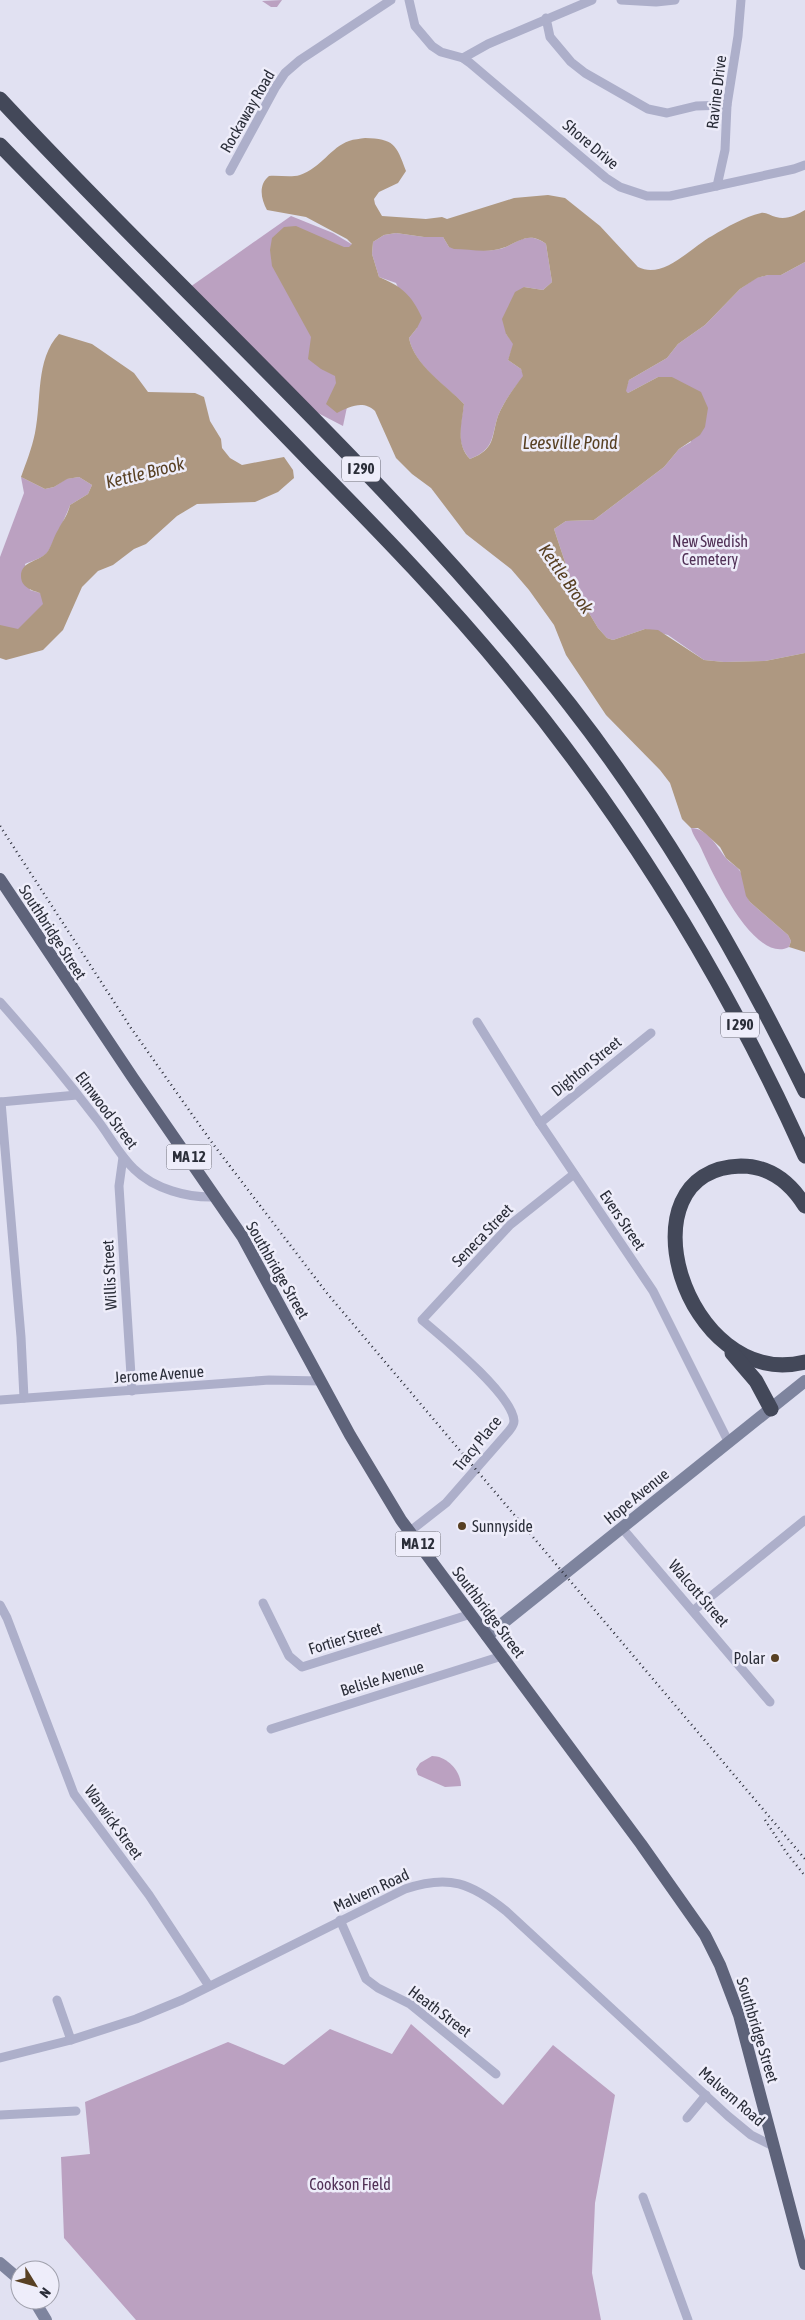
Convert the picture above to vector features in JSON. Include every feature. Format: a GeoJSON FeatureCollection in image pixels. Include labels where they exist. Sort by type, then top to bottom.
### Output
{"type":"FeatureCollection","features":[{"type":"Feature","properties":{"kind":"highway","name":"I 290"},"geometry":{"type":"LineString","coordinates":[[0,100],[434,544],[538,665],[595,738],[658,828],[727,942],[805,1090]]}},
{"type":"Feature","properties":{"kind":"highway","name":"I 290"},"geometry":{"type":"LineString","coordinates":[[0,145],[422,576],[526,697],[606,804],[667,899],[724,995],[770,1083],[805,1156]]}},
{"type":"Feature","properties":{"kind":"highway"},"geometry":{"type":"LineString","coordinates":[[805,1206],[786,1182],[774,1174],[750,1166],[724,1169],[710,1174],[698,1182],[682,1202],[675,1231],[676,1261],[680,1275],[695,1308],[706,1324],[732,1349],[756,1361],[784,1365],[805,1362]]}},
{"type":"Feature","properties":{"kind":"highway"},"geometry":{"type":"LineString","coordinates":[[717,1335],[756,1380],[771,1409]]}},
{"type":"Feature","properties":{"kind":"main road","name":"Southbridge Street"},"geometry":{"type":"LineString","coordinates":[[0,880],[79,999],[242,1236],[377,1481],[409,1532],[641,1844],[705,1935],[720,1965],[740,2015],[805,2264]]}},
{"type":"Feature","properties":{"kind":"main road","name":"Hope Avenue"},"geometry":{"type":"LineString","coordinates":[[487,1636],[805,1381]]}},
{"type":"Feature","properties":{"kind":"main road"},"geometry":{"type":"LineString","coordinates":[[0,2263],[10,2272]]}},
{"type":"Feature","properties":{"kind":"street","name":"Rockaway Road"},"geometry":{"type":"LineString","coordinates":[[230,171],[274,88],[285,73],[300,60],[391,0]]}},
{"type":"Feature","properties":{"kind":"street","name":"Shore Drive"},"geometry":{"type":"LineString","coordinates":[[408,0],[412,18],[424,38],[441,52],[463,58],[606,178],[620,187],[646,196],[670,196],[805,165]]}},
{"type":"Feature","properties":{"kind":"street"},"geometry":{"type":"LineString","coordinates":[[463,58],[488,44],[592,0]]}},
{"type":"Feature","properties":{"kind":"street"},"geometry":{"type":"LineString","coordinates":[[621,0],[656,2],[675,0]]}},
{"type":"Feature","properties":{"kind":"street","name":"Ravine Drive"},"geometry":{"type":"LineString","coordinates":[[717,186],[725,150],[727,105],[738,36],[741,0]]}},
{"type":"Feature","properties":{"kind":"street"},"geometry":{"type":"LineString","coordinates":[[546,18],[550,37],[571,62],[585,73],[648,109],[667,113],[696,106],[727,105]]}},
{"type":"Feature","properties":{"kind":"street","name":"Elmwood Street"},"geometry":{"type":"LineString","coordinates":[[0,1002],[96,1118],[134,1170],[147,1179],[168,1189],[197,1198],[215,1197]]}},
{"type":"Feature","properties":{"kind":"street","name":"Evers Street"},"geometry":{"type":"LineString","coordinates":[[477,1022],[540,1123],[664,1310],[730,1442]]}},
{"type":"Feature","properties":{"kind":"street","name":"Dighton Street"},"geometry":{"type":"LineString","coordinates":[[540,1123],[651,1033]]}},
{"type":"Feature","properties":{"kind":"street"},"geometry":{"type":"LineString","coordinates":[[24,1398],[21,1337],[1,1102],[77,1095]]}},
{"type":"Feature","properties":{"kind":"street","name":"Willis Street"},"geometry":{"type":"LineString","coordinates":[[123,1157],[119,1186],[132,1391]]}},
{"type":"Feature","properties":{"kind":"street","name":"Seneca Street"},"geometry":{"type":"LineString","coordinates":[[427,1324],[422,1320],[510,1225],[574,1174]]}},
{"type":"Feature","properties":{"kind":"street","name":"Tracy Place"},"geometry":{"type":"LineString","coordinates":[[409,1532],[446,1503],[509,1431],[513,1426],[514,1419],[510,1408],[477,1369],[427,1324]]}},
{"type":"Feature","properties":{"kind":"street","name":"Jerome Avenue"},"geometry":{"type":"LineString","coordinates":[[0,1400],[269,1380],[321,1381]]}},
{"type":"Feature","properties":{"kind":"street"},"geometry":{"type":"LineString","coordinates":[[694,1610],[805,1520]]}},
{"type":"Feature","properties":{"kind":"street","name":"Walcott Street"},"geometry":{"type":"LineString","coordinates":[[622,1528],[694,1610],[770,1702]]}},
{"type":"Feature","properties":{"kind":"street","name":"Fortier Street"},"geometry":{"type":"LineString","coordinates":[[263,1603],[289,1656],[302,1667],[471,1614]]}},
{"type":"Feature","properties":{"kind":"street","name":"Warwick Street"},"geometry":{"type":"LineString","coordinates":[[0,1605],[7,1618],[74,1794],[149,1895],[209,1986]]}},
{"type":"Feature","properties":{"kind":"street","name":"Belisle Avenue"},"geometry":{"type":"LineString","coordinates":[[272,1729],[502,1656]]}},
{"type":"Feature","properties":{"kind":"street","name":"Malvern Road"},"geometry":{"type":"LineString","coordinates":[[0,2058],[71,2040],[136,2019],[209,1986],[405,1889],[424,1882],[445,1880],[477,1889],[506,1911],[751,2135],[773,2146]]}},
{"type":"Feature","properties":{"kind":"street","name":"Heath Street"},"geometry":{"type":"LineString","coordinates":[[340,1920],[366,1979],[378,1988],[410,2004],[496,2074]]}},
{"type":"Feature","properties":{"kind":"street"},"geometry":{"type":"LineString","coordinates":[[57,2000],[71,2040]]}},
{"type":"Feature","properties":{"kind":"street"},"geometry":{"type":"LineString","coordinates":[[687,2118],[706,2095]]}},
{"type":"Feature","properties":{"kind":"street"},"geometry":{"type":"LineString","coordinates":[[0,2115],[76,2111]]}},
{"type":"Feature","properties":{"kind":"street"},"geometry":{"type":"LineString","coordinates":[[643,2196],[688,2320]]}},
{"type":"Feature","properties":{"kind":"green space"},"geometry":{"type":"Polygon","coordinates":[[[282,0],[277,7],[271,7],[262,1],[282,0]]]}},
{"type":"Feature","properties":{"kind":"green space"},"geometry":{"type":"Polygon","coordinates":[[[291,216],[333,233],[358,248],[352,383],[343,426],[316,412],[190,287],[291,216]]]}},
{"type":"Feature","properties":{"kind":"green space"},"geometry":{"type":"Polygon","coordinates":[[[396,233],[424,237],[443,237],[449,247],[478,250],[501,249],[525,238],[532,238],[546,244],[552,282],[543,290],[524,287],[506,334],[514,344],[508,360],[521,369],[524,376],[500,410],[488,447],[470,459],[462,446],[460,433],[464,404],[431,374],[417,357],[409,338],[417,328],[396,283],[379,277],[372,254],[373,242],[384,235],[396,233]]]}},
{"type":"Feature","properties":{"kind":"green space","name":"New Swedish Cemetery"},"geometry":{"type":"Polygon","coordinates":[[[805,262],[805,653],[765,661],[724,662],[704,660],[668,635],[645,629],[613,640],[607,638],[598,628],[580,598],[569,574],[554,529],[566,521],[594,520],[664,467],[679,449],[691,442],[672,377],[658,377],[628,393],[625,391],[629,380],[667,358],[678,344],[705,325],[740,289],[756,278],[768,275],[781,275],[805,262]]]}},
{"type":"Feature","properties":{"kind":"green space"},"geometry":{"type":"Polygon","coordinates":[[[21,477],[45,489],[54,487],[66,479],[79,477],[92,485],[88,494],[70,505],[47,553],[25,564],[30,590],[40,593],[47,599],[32,625],[0,635],[0,557],[24,493],[21,477]]]}},
{"type":"Feature","properties":{"kind":"green space"},"geometry":{"type":"Polygon","coordinates":[[[691,828],[703,831],[728,860],[739,869],[750,902],[788,935],[791,941],[789,947],[776,949],[762,943],[749,930],[736,914],[725,895],[691,828]]]}},
{"type":"Feature","properties":{"kind":"green space"},"geometry":{"type":"Polygon","coordinates":[[[432,1756],[443,1759],[452,1765],[459,1775],[461,1786],[445,1787],[418,1775],[416,1769],[420,1763],[432,1756]]]}},
{"type":"Feature","properties":{"kind":"green space","name":"Cookson Field"},"geometry":{"type":"Polygon","coordinates":[[[411,2024],[503,2105],[553,2045],[615,2095],[595,2203],[592,2273],[601,2320],[136,2320],[64,2238],[61,2157],[90,2154],[85,2102],[228,2042],[284,2065],[330,2029],[392,2054],[411,2024]]]}},
{"type":"Feature","properties":{"kind":"water","name":"Leesville Pond"},"geometry":{"type":"Polygon","coordinates":[[[365,138],[382,140],[393,145],[406,171],[398,183],[379,192],[374,199],[382,216],[426,219],[442,217],[447,219],[514,198],[548,195],[565,198],[600,226],[638,267],[648,270],[667,266],[712,236],[748,217],[763,213],[780,218],[795,215],[805,210],[805,262],[781,275],[768,275],[757,278],[740,289],[705,325],[678,344],[667,358],[629,380],[626,391],[628,393],[658,377],[672,377],[701,392],[708,408],[705,427],[700,435],[679,449],[664,467],[594,520],[566,521],[554,529],[569,574],[580,598],[598,628],[607,638],[613,640],[645,629],[658,630],[704,660],[724,662],[765,661],[805,653],[805,952],[789,947],[791,941],[788,935],[750,902],[746,896],[740,870],[726,858],[720,847],[698,828],[691,828],[682,819],[670,783],[660,770],[606,715],[566,655],[554,625],[529,590],[511,569],[466,534],[431,488],[412,474],[396,458],[375,411],[366,406],[357,405],[337,413],[326,404],[336,383],[335,376],[321,369],[308,359],[311,337],[272,266],[270,250],[272,238],[284,227],[296,226],[344,247],[349,247],[352,244],[347,239],[306,217],[267,210],[262,197],[262,188],[269,176],[300,175],[314,168],[343,144],[351,140],[365,138]],[[396,233],[384,235],[373,242],[372,254],[379,277],[405,292],[414,303],[422,318],[409,338],[417,357],[464,404],[461,440],[462,447],[470,459],[488,447],[500,410],[523,376],[521,369],[508,360],[513,344],[506,334],[502,319],[515,292],[524,287],[543,290],[552,282],[546,244],[539,240],[526,238],[501,249],[479,251],[454,249],[449,247],[443,237],[424,237],[396,233]]]}},
{"type":"Feature","properties":{"kind":"water","name":"Kettle Brook"},"geometry":{"type":"Polygon","coordinates":[[[59,334],[92,344],[134,373],[148,392],[195,393],[204,397],[210,421],[221,439],[222,448],[230,458],[242,465],[284,457],[293,470],[294,478],[278,492],[255,502],[197,504],[177,516],[146,544],[134,549],[113,565],[98,571],[82,587],[63,630],[43,650],[6,660],[0,658],[0,625],[18,629],[43,604],[40,593],[30,589],[21,580],[22,571],[28,564],[45,555],[70,505],[88,494],[92,485],[79,477],[67,479],[54,487],[45,489],[21,477],[35,433],[46,356],[51,344],[59,334]]]}},
{"type":"Feature","properties":{"kind":"railway"},"geometry":{"type":"LineString","coordinates":[[0,826],[131,1028],[213,1144],[326,1292],[805,1859]]}},
{"type":"Feature","properties":{"kind":"railway"},"geometry":{"type":"LineString","coordinates":[[765,1820],[786,1852],[805,1876]]}},
{"type":"Feature","properties":{"kind":"place","name":"Sunnyside"},"geometry":{"type":"Point","coordinates":[462,1526]}},
{"type":"Feature","properties":{"kind":"place","name":"Polar"},"geometry":{"type":"Point","coordinates":[775,1658]}}]}
